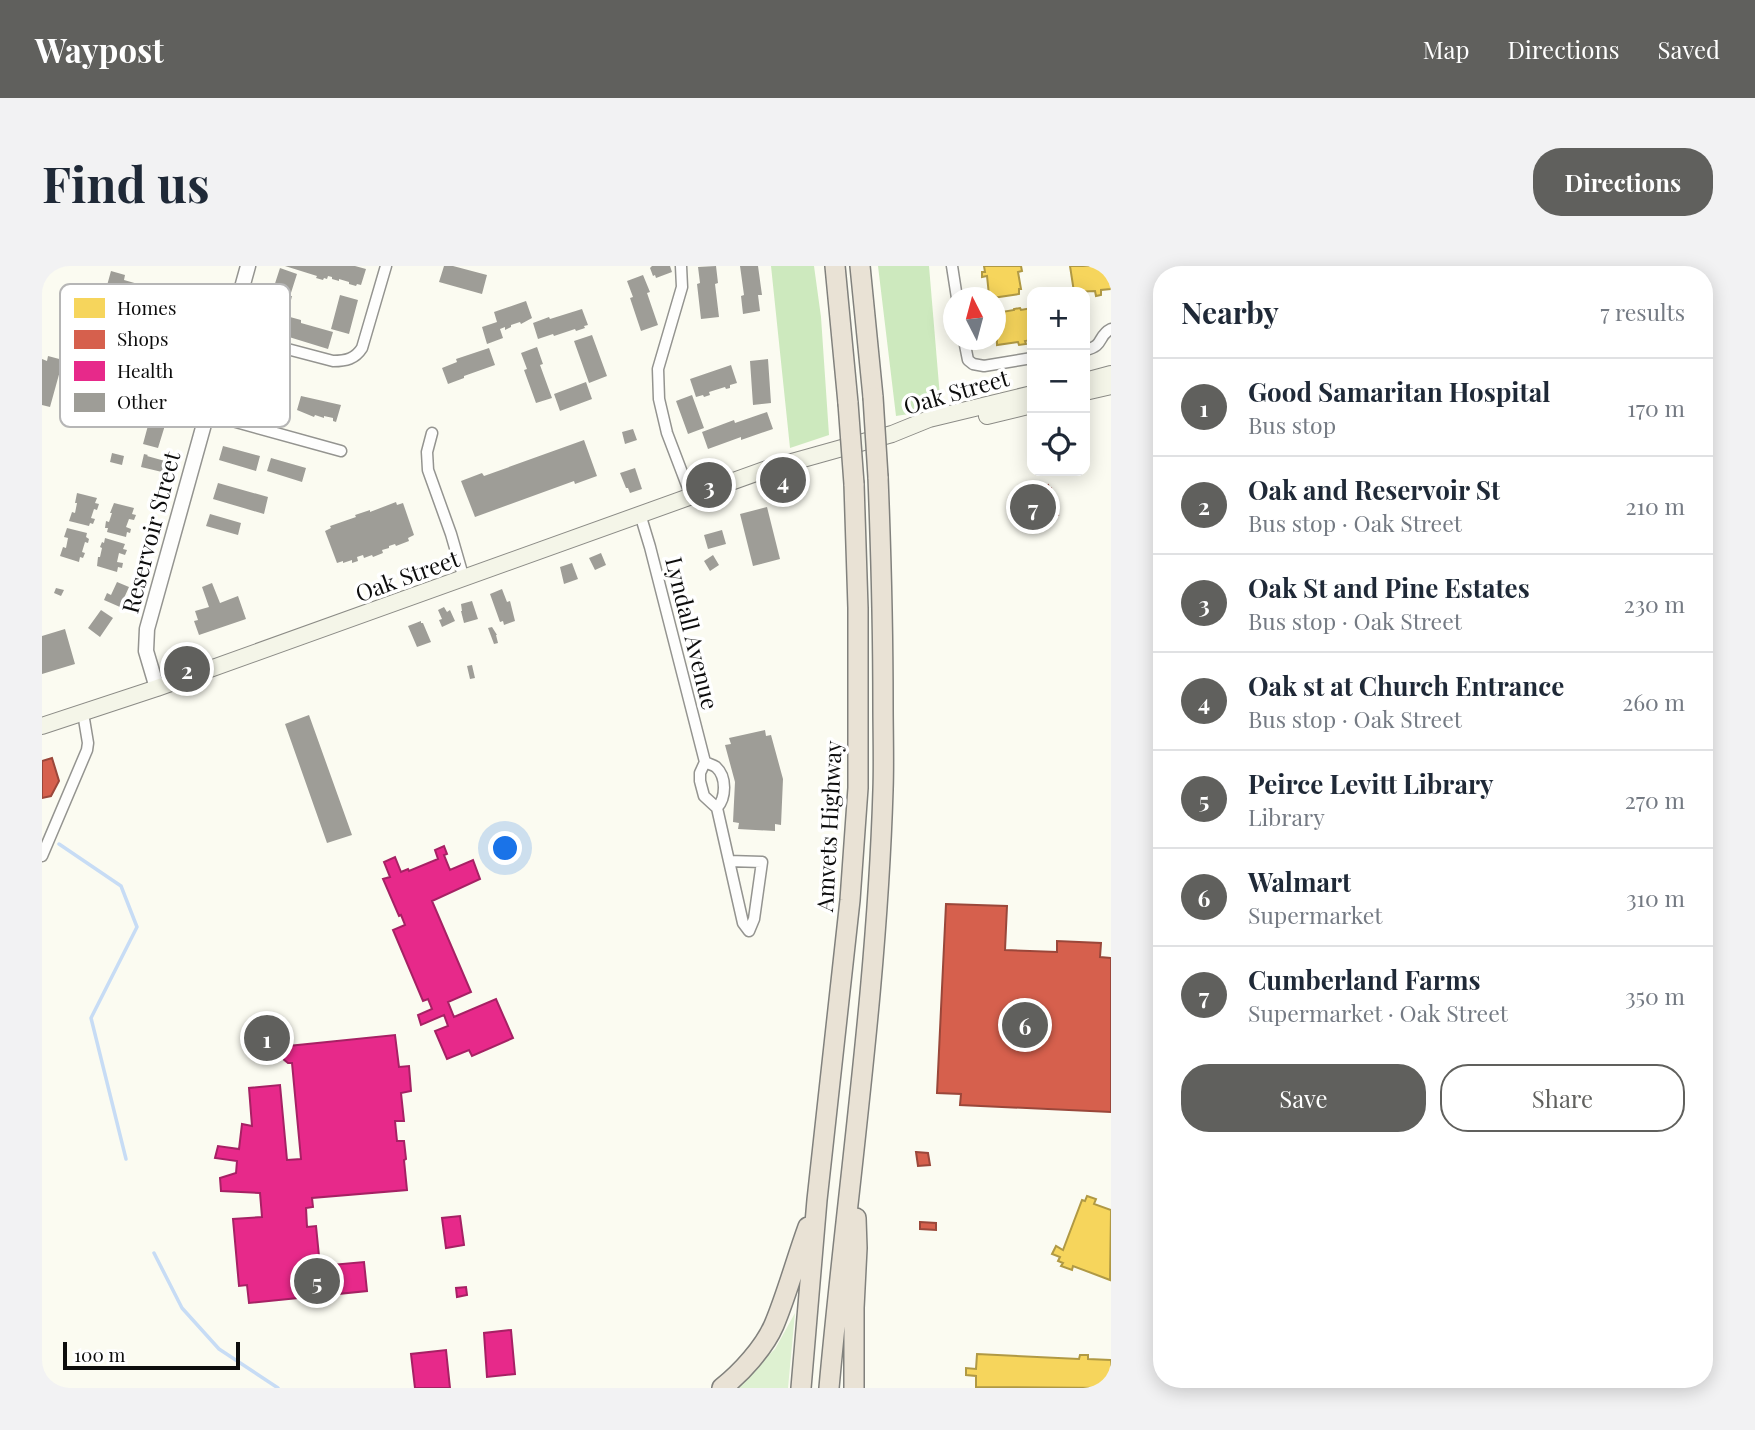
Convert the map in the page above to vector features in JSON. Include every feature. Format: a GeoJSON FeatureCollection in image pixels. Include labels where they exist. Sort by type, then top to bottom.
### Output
{"type":"FeatureCollection","features":[{"type":"Feature","properties":{"kind":"highway","name":"Amvets Highway"},"geometry":{"type":"LineString","coordinates":[[801,1388],[817,1200],[850,900],[858,788],[858,608],[854,484],[835,266]]}},
{"type":"Feature","properties":{"kind":"highway"},"geometry":{"type":"LineString","coordinates":[[829,1388],[869,1009],[883,790],[883,606],[878,477],[860,266]]}},
{"type":"Feature","properties":{"kind":"highway"},"geometry":{"type":"LineString","coordinates":[[853,1160],[857,1248],[854,1308],[855,1388]]}},
{"type":"Feature","properties":{"kind":"highway"},"geometry":{"type":"LineString","coordinates":[[722,1388],[750,1362],[773,1328],[817,1200]]}},
{"type":"Feature","properties":{"kind":"main road"},"geometry":{"type":"LineString","coordinates":[[1090,379],[1111,374]]}},
{"type":"Feature","properties":{"kind":"main road"},"geometry":{"type":"LineString","coordinates":[[1090,391],[1111,386]]}},
{"type":"Feature","properties":{"kind":"main road","name":"Oak Street"},"geometry":{"type":"LineString","coordinates":[[42,726],[157,688],[786,463],[892,433],[929,419],[1027,395]]}},
{"type":"Feature","properties":{"kind":"main road","name":"Oak Street"},"geometry":{"type":"LineString","coordinates":[[892,433],[930,429],[1027,406]]}},
{"type":"Feature","properties":{"kind":"street","name":"Reservoir Street"},"geometry":{"type":"LineString","coordinates":[[243,284],[248,266]]}},
{"type":"Feature","properties":{"kind":"street"},"geometry":{"type":"LineString","coordinates":[[290,350],[334,361],[349,360],[359,353],[386,266]]}},
{"type":"Feature","properties":{"kind":"street"},"geometry":{"type":"LineString","coordinates":[[681,266],[682,287],[658,369],[659,399],[667,433],[691,496]]}},
{"type":"Feature","properties":{"kind":"street"},"geometry":{"type":"LineString","coordinates":[[952,266],[955,287]]}},
{"type":"Feature","properties":{"kind":"street"},"geometry":{"type":"LineString","coordinates":[[1090,349],[1099,344],[1111,329]]}},
{"type":"Feature","properties":{"kind":"street"},"geometry":{"type":"LineString","coordinates":[[966,350],[968,360],[978,366],[1027,359]]}},
{"type":"Feature","properties":{"kind":"street","name":"Reservoir Street"},"geometry":{"type":"LineString","coordinates":[[157,688],[146,651],[148,629],[203,427]]}},
{"type":"Feature","properties":{"kind":"street"},"geometry":{"type":"LineString","coordinates":[[254,427],[341,451]]}},
{"type":"Feature","properties":{"kind":"street"},"geometry":{"type":"LineString","coordinates":[[432,433],[427,452],[428,470],[464,579]]}},
{"type":"Feature","properties":{"kind":"street","name":"Lyndall Avenue"},"geometry":{"type":"LineString","coordinates":[[640,514],[705,762],[700,781],[704,796],[717,808],[729,862],[743,923],[749,931],[754,919],[762,862],[729,862]]}},
{"type":"Feature","properties":{"kind":"street"},"geometry":{"type":"LineString","coordinates":[[42,856],[87,750],[83,713]]}},
{"type":"Feature","properties":{"kind":"street","name":"Lyndall Avenue"},"geometry":{"type":"LineString","coordinates":[[705,762],[716,768],[725,791],[717,808]]}},
{"type":"Feature","properties":{"kind":"green space"},"geometry":{"type":"Polygon","coordinates":[[[771,266],[814,266],[821,317],[829,435],[790,448],[771,266]]]}},
{"type":"Feature","properties":{"kind":"green space"},"geometry":{"type":"Polygon","coordinates":[[[878,266],[929,266],[941,409],[896,416],[878,266]]]}},
{"type":"Feature","properties":{"kind":"green space"},"geometry":{"type":"Polygon","coordinates":[[[795,1313],[788,1388],[735,1388],[775,1349],[795,1313]]]}},
{"type":"Feature","properties":{"kind":"building: Homes"},"geometry":{"type":"Polygon","coordinates":[[[984,266],[1021,266],[1022,271],[1018,272],[1021,289],[1019,294],[1006,296],[1006,287],[988,287],[987,276],[982,277],[982,272],[985,272],[984,266]]]}},
{"type":"Feature","properties":{"kind":"building: Homes"},"geometry":{"type":"Polygon","coordinates":[[[1070,266],[1111,266],[1111,289],[1101,290],[1101,295],[1096,296],[1095,291],[1090,291],[1090,287],[1073,287],[1070,266]]]}},
{"type":"Feature","properties":{"kind":"building: Homes"},"geometry":{"type":"Polygon","coordinates":[[[1027,309],[1026,344],[1006,344],[1006,311],[1027,309]]]}},
{"type":"Feature","properties":{"kind":"building: Homes"},"geometry":{"type":"Polygon","coordinates":[[[1087,1196],[1096,1199],[1094,1204],[1111,1210],[1110,1280],[1073,1266],[1072,1270],[1061,1266],[1063,1263],[1058,1261],[1060,1257],[1052,1254],[1056,1246],[1063,1250],[1082,1200],[1085,1201],[1087,1196]]]}},
{"type":"Feature","properties":{"kind":"building: Homes"},"geometry":{"type":"Polygon","coordinates":[[[977,1354],[1079,1359],[1080,1355],[1088,1355],[1088,1359],[1111,1360],[1111,1388],[976,1387],[976,1376],[966,1375],[966,1368],[976,1369],[977,1354]]]}},
{"type":"Feature","properties":{"kind":"building: Shops"},"geometry":{"type":"Polygon","coordinates":[[[1048,485],[1058,515],[1016,525],[1009,498],[1021,495],[1020,492],[1033,491],[1048,485]]]}},
{"type":"Feature","properties":{"kind":"building: Shops"},"geometry":{"type":"Polygon","coordinates":[[[52,758],[59,781],[51,796],[42,798],[42,761],[52,758]]]}},
{"type":"Feature","properties":{"kind":"building: Shops"},"geometry":{"type":"Polygon","coordinates":[[[946,904],[1007,906],[1005,950],[1057,952],[1057,941],[1101,943],[1100,957],[1111,958],[1111,1112],[960,1105],[961,1094],[937,1093],[946,904]]]}},
{"type":"Feature","properties":{"kind":"building: Shops"},"geometry":{"type":"Polygon","coordinates":[[[916,1152],[928,1153],[930,1165],[918,1166],[916,1152]]]}},
{"type":"Feature","properties":{"kind":"building: Shops"},"geometry":{"type":"Polygon","coordinates":[[[920,1222],[936,1223],[936,1230],[920,1229],[920,1222]]]}},
{"type":"Feature","properties":{"kind":"building: Health"},"geometry":{"type":"Polygon","coordinates":[[[444,846],[447,854],[444,855],[450,870],[473,860],[480,879],[432,901],[471,992],[448,1002],[454,1017],[496,999],[513,1038],[472,1056],[469,1050],[447,1059],[435,1031],[448,1026],[444,1015],[421,1025],[418,1015],[432,1009],[428,999],[423,1001],[393,930],[405,925],[383,879],[390,877],[384,862],[395,857],[401,872],[408,869],[409,871],[438,859],[435,850],[444,846]]]}},
{"type":"Feature","properties":{"kind":"building: Health"},"geometry":{"type":"Polygon","coordinates":[[[395,1035],[399,1067],[409,1066],[411,1091],[401,1093],[404,1121],[395,1121],[397,1141],[404,1141],[407,1190],[312,1198],[313,1207],[306,1208],[307,1227],[316,1226],[320,1266],[364,1262],[367,1291],[249,1303],[247,1285],[239,1286],[233,1219],[262,1217],[260,1193],[221,1191],[220,1178],[236,1173],[237,1161],[215,1158],[218,1146],[239,1149],[242,1124],[252,1126],[249,1088],[280,1085],[287,1160],[301,1159],[292,1063],[283,1059],[284,1049],[288,1046],[395,1035]]]}},
{"type":"Feature","properties":{"kind":"building: Health"},"geometry":{"type":"Polygon","coordinates":[[[460,1216],[464,1245],[446,1248],[442,1218],[460,1216]]]}},
{"type":"Feature","properties":{"kind":"building: Health"},"geometry":{"type":"Polygon","coordinates":[[[466,1287],[467,1295],[457,1297],[456,1288],[466,1287]]]}},
{"type":"Feature","properties":{"kind":"building: Health"},"geometry":{"type":"Polygon","coordinates":[[[511,1330],[515,1374],[487,1377],[484,1333],[511,1330]]]}},
{"type":"Feature","properties":{"kind":"building: Health"},"geometry":{"type":"Polygon","coordinates":[[[446,1350],[450,1388],[415,1388],[411,1354],[446,1350]]]}},
{"type":"Feature","properties":{"kind":"building: Other"},"geometry":{"type":"Polygon","coordinates":[[[285,266],[355,266],[366,269],[361,285],[356,286],[328,276],[323,280],[285,266]]]}},
{"type":"Feature","properties":{"kind":"building: Other"},"geometry":{"type":"Polygon","coordinates":[[[444,266],[487,275],[482,294],[439,282],[444,266]]]}},
{"type":"Feature","properties":{"kind":"building: Other"},"geometry":{"type":"Polygon","coordinates":[[[670,266],[672,272],[656,278],[650,268],[670,266]]]}},
{"type":"Feature","properties":{"kind":"building: Other"},"geometry":{"type":"Polygon","coordinates":[[[716,266],[719,317],[701,319],[698,267],[716,266]]]}},
{"type":"Feature","properties":{"kind":"building: Other"},"geometry":{"type":"Polygon","coordinates":[[[740,266],[758,266],[762,295],[758,295],[760,311],[743,314],[741,296],[744,295],[740,266]]]}},
{"type":"Feature","properties":{"kind":"building: Other"},"geometry":{"type":"Polygon","coordinates":[[[280,268],[297,274],[290,296],[290,284],[275,284],[280,268]]]}},
{"type":"Feature","properties":{"kind":"building: Other"},"geometry":{"type":"Polygon","coordinates":[[[111,271],[125,275],[124,280],[138,284],[107,284],[111,271]]]}},
{"type":"Feature","properties":{"kind":"building: Other"},"geometry":{"type":"Polygon","coordinates":[[[643,275],[658,325],[641,331],[627,281],[643,275]]]}},
{"type":"Feature","properties":{"kind":"building: Other"},"geometry":{"type":"Polygon","coordinates":[[[340,295],[358,300],[349,334],[331,329],[340,295]]]}},
{"type":"Feature","properties":{"kind":"building: Other"},"geometry":{"type":"Polygon","coordinates":[[[526,301],[532,318],[521,324],[511,325],[505,330],[505,327],[500,329],[503,338],[487,344],[482,327],[497,322],[494,312],[526,301]]]}},
{"type":"Feature","properties":{"kind":"building: Other"},"geometry":{"type":"Polygon","coordinates":[[[582,309],[588,325],[584,326],[585,328],[538,339],[533,323],[582,309]]]}},
{"type":"Feature","properties":{"kind":"building: Other"},"geometry":{"type":"Polygon","coordinates":[[[290,317],[333,332],[328,349],[290,337],[290,317]]]}},
{"type":"Feature","properties":{"kind":"building: Other"},"geometry":{"type":"Polygon","coordinates":[[[592,335],[607,376],[589,383],[574,341],[592,335]]]}},
{"type":"Feature","properties":{"kind":"building: Other"},"geometry":{"type":"Polygon","coordinates":[[[537,347],[543,364],[540,365],[552,398],[536,403],[521,353],[537,347]]]}},
{"type":"Feature","properties":{"kind":"building: Other"},"geometry":{"type":"Polygon","coordinates":[[[489,348],[495,365],[448,384],[442,368],[457,362],[456,359],[489,348]]]}},
{"type":"Feature","properties":{"kind":"building: Other"},"geometry":{"type":"Polygon","coordinates":[[[48,356],[60,359],[60,371],[50,407],[42,405],[42,359],[47,361],[48,356]]]}},
{"type":"Feature","properties":{"kind":"building: Other"},"geometry":{"type":"Polygon","coordinates":[[[768,359],[771,403],[753,405],[750,361],[768,359]]]}},
{"type":"Feature","properties":{"kind":"building: Other"},"geometry":{"type":"Polygon","coordinates":[[[731,365],[737,383],[730,385],[730,388],[709,392],[710,395],[696,397],[690,379],[731,365]]]}},
{"type":"Feature","properties":{"kind":"building: Other"},"geometry":{"type":"Polygon","coordinates":[[[586,382],[592,399],[560,411],[554,394],[586,382]]]}},
{"type":"Feature","properties":{"kind":"building: Other"},"geometry":{"type":"Polygon","coordinates":[[[692,395],[704,428],[688,434],[676,401],[692,395]]]}},
{"type":"Feature","properties":{"kind":"building: Other"},"geometry":{"type":"Polygon","coordinates":[[[301,396],[341,405],[336,422],[333,418],[314,417],[297,410],[301,396]]]}},
{"type":"Feature","properties":{"kind":"building: Other"},"geometry":{"type":"Polygon","coordinates":[[[767,412],[773,429],[708,449],[702,432],[767,412]]]}},
{"type":"Feature","properties":{"kind":"building: Other"},"geometry":{"type":"Polygon","coordinates":[[[148,427],[164,427],[158,448],[143,444],[148,427]]]}},
{"type":"Feature","properties":{"kind":"building: Other"},"geometry":{"type":"Polygon","coordinates":[[[633,429],[637,440],[625,444],[622,432],[633,429]]]}},
{"type":"Feature","properties":{"kind":"building: Other"},"geometry":{"type":"Polygon","coordinates":[[[584,440],[597,476],[575,484],[574,481],[475,517],[461,481],[482,473],[484,476],[584,440]]]}},
{"type":"Feature","properties":{"kind":"building: Other"},"geometry":{"type":"Polygon","coordinates":[[[223,446],[260,456],[256,471],[219,460],[223,446]]]}},
{"type":"Feature","properties":{"kind":"building: Other"},"geometry":{"type":"Polygon","coordinates":[[[112,453],[124,456],[122,465],[110,462],[112,453]]]}},
{"type":"Feature","properties":{"kind":"building: Other"},"geometry":{"type":"Polygon","coordinates":[[[144,454],[165,461],[162,472],[141,467],[144,454]]]}},
{"type":"Feature","properties":{"kind":"building: Other"},"geometry":{"type":"Polygon","coordinates":[[[271,458],[306,468],[302,482],[267,471],[271,458]]]}},
{"type":"Feature","properties":{"kind":"building: Other"},"geometry":{"type":"Polygon","coordinates":[[[635,468],[642,489],[630,493],[620,473],[635,468]]]}},
{"type":"Feature","properties":{"kind":"building: Other"},"geometry":{"type":"Polygon","coordinates":[[[218,483],[268,497],[264,514],[213,499],[218,483]]]}},
{"type":"Feature","properties":{"kind":"building: Other"},"geometry":{"type":"Polygon","coordinates":[[[77,493],[97,498],[95,503],[99,504],[91,518],[95,519],[89,526],[69,521],[72,512],[75,513],[77,493]]]}},
{"type":"Feature","properties":{"kind":"building: Other"},"geometry":{"type":"Polygon","coordinates":[[[396,502],[397,505],[403,503],[414,535],[408,538],[409,541],[389,546],[382,550],[383,553],[373,557],[364,558],[363,555],[352,563],[352,560],[337,563],[325,531],[331,528],[330,526],[356,517],[355,515],[396,502]]]}},
{"type":"Feature","properties":{"kind":"building: Other"},"geometry":{"type":"Polygon","coordinates":[[[114,503],[134,508],[132,514],[136,515],[134,520],[129,519],[126,527],[131,529],[126,537],[107,532],[108,528],[105,528],[114,503]]]}},
{"type":"Feature","properties":{"kind":"building: Other"},"geometry":{"type":"Polygon","coordinates":[[[767,507],[780,559],[753,566],[740,514],[767,507]]]}},
{"type":"Feature","properties":{"kind":"building: Other"},"geometry":{"type":"Polygon","coordinates":[[[210,514],[241,523],[238,535],[206,526],[210,514]]]}},
{"type":"Feature","properties":{"kind":"building: Other"},"geometry":{"type":"Polygon","coordinates":[[[67,528],[87,533],[88,543],[85,542],[82,552],[85,553],[79,562],[60,556],[63,547],[66,548],[68,538],[64,537],[67,528]]]}},
{"type":"Feature","properties":{"kind":"building: Other"},"geometry":{"type":"Polygon","coordinates":[[[722,530],[726,544],[708,549],[704,535],[722,530]]]}},
{"type":"Feature","properties":{"kind":"building: Other"},"geometry":{"type":"Polygon","coordinates":[[[105,538],[125,544],[125,555],[119,553],[117,562],[123,563],[122,568],[118,567],[117,572],[97,566],[102,548],[100,547],[105,538]]]}},
{"type":"Feature","properties":{"kind":"building: Other"},"geometry":{"type":"Polygon","coordinates":[[[601,553],[606,565],[595,570],[589,558],[601,553]]]}},
{"type":"Feature","properties":{"kind":"building: Other"},"geometry":{"type":"Polygon","coordinates":[[[713,555],[719,565],[710,571],[704,561],[713,555]]]}},
{"type":"Feature","properties":{"kind":"building: Other"},"geometry":{"type":"Polygon","coordinates":[[[572,563],[578,579],[564,584],[560,567],[572,563]]]}},
{"type":"Feature","properties":{"kind":"building: Other"},"geometry":{"type":"Polygon","coordinates":[[[117,582],[129,587],[120,607],[104,600],[107,593],[111,595],[117,582]]]}},
{"type":"Feature","properties":{"kind":"building: Other"},"geometry":{"type":"Polygon","coordinates":[[[212,583],[220,603],[238,596],[246,619],[199,635],[194,621],[198,620],[195,611],[209,607],[202,587],[212,583]]]}},
{"type":"Feature","properties":{"kind":"building: Other"},"geometry":{"type":"Polygon","coordinates":[[[56,588],[64,590],[61,596],[54,593],[56,588]]]}},
{"type":"Feature","properties":{"kind":"building: Other"},"geometry":{"type":"Polygon","coordinates":[[[502,589],[507,602],[510,601],[515,621],[504,625],[503,621],[500,622],[490,594],[502,589]]]}},
{"type":"Feature","properties":{"kind":"building: Other"},"geometry":{"type":"Polygon","coordinates":[[[472,601],[478,619],[464,623],[461,604],[472,601]]]}},
{"type":"Feature","properties":{"kind":"building: Other"},"geometry":{"type":"Polygon","coordinates":[[[444,607],[447,612],[450,610],[455,621],[442,627],[438,610],[444,607]]]}},
{"type":"Feature","properties":{"kind":"building: Other"},"geometry":{"type":"Polygon","coordinates":[[[101,610],[113,618],[100,637],[88,628],[101,610]]]}},
{"type":"Feature","properties":{"kind":"building: Other"},"geometry":{"type":"Polygon","coordinates":[[[421,621],[431,642],[417,647],[408,626],[421,621]]]}},
{"type":"Feature","properties":{"kind":"building: Other"},"geometry":{"type":"Polygon","coordinates":[[[492,627],[498,643],[494,644],[488,628],[492,627]]]}},
{"type":"Feature","properties":{"kind":"building: Other"},"geometry":{"type":"Polygon","coordinates":[[[65,629],[75,664],[42,674],[42,636],[65,629]]]}},
{"type":"Feature","properties":{"kind":"building: Other"},"geometry":{"type":"Polygon","coordinates":[[[472,665],[475,678],[470,679],[467,666],[472,665]]]}},
{"type":"Feature","properties":{"kind":"building: Other"},"geometry":{"type":"Polygon","coordinates":[[[309,715],[352,835],[327,843],[285,724],[309,715]]]}},
{"type":"Feature","properties":{"kind":"building: Other"},"geometry":{"type":"Polygon","coordinates":[[[765,730],[766,736],[771,735],[783,779],[781,825],[775,824],[775,831],[738,829],[739,823],[733,822],[735,782],[725,745],[731,744],[729,738],[765,730]]]}},
{"type":"Feature","properties":{"kind":"waterway"},"geometry":{"type":"LineString","coordinates":[[59,844],[121,886],[137,927],[91,1018],[126,1159]]}},
{"type":"Feature","properties":{"kind":"waterway"},"geometry":{"type":"LineString","coordinates":[[154,1253],[182,1308],[219,1349],[278,1388]]}},
{"type":"Feature","properties":{"kind":"place","name":"Oak st at Church Entrance"},"geometry":{"type":"Point","coordinates":[783,480]}},
{"type":"Feature","properties":{"kind":"place","name":"Oak St and Pine Estates"},"geometry":{"type":"Point","coordinates":[709,485]}},
{"type":"Feature","properties":{"kind":"place","name":"Cumberland Farms"},"geometry":{"type":"Point","coordinates":[1033,507]}},
{"type":"Feature","properties":{"kind":"place","name":"Oak and Reservoir St"},"geometry":{"type":"Point","coordinates":[187,669]}},
{"type":"Feature","properties":{"kind":"place","name":"Walmart"},"geometry":{"type":"Point","coordinates":[1025,1025]}},
{"type":"Feature","properties":{"kind":"place","name":"Good Samaritan Hospital"},"geometry":{"type":"Point","coordinates":[267,1038]}},
{"type":"Feature","properties":{"kind":"place","name":"Peirce Levitt Library"},"geometry":{"type":"Point","coordinates":[317,1281]}}]}
